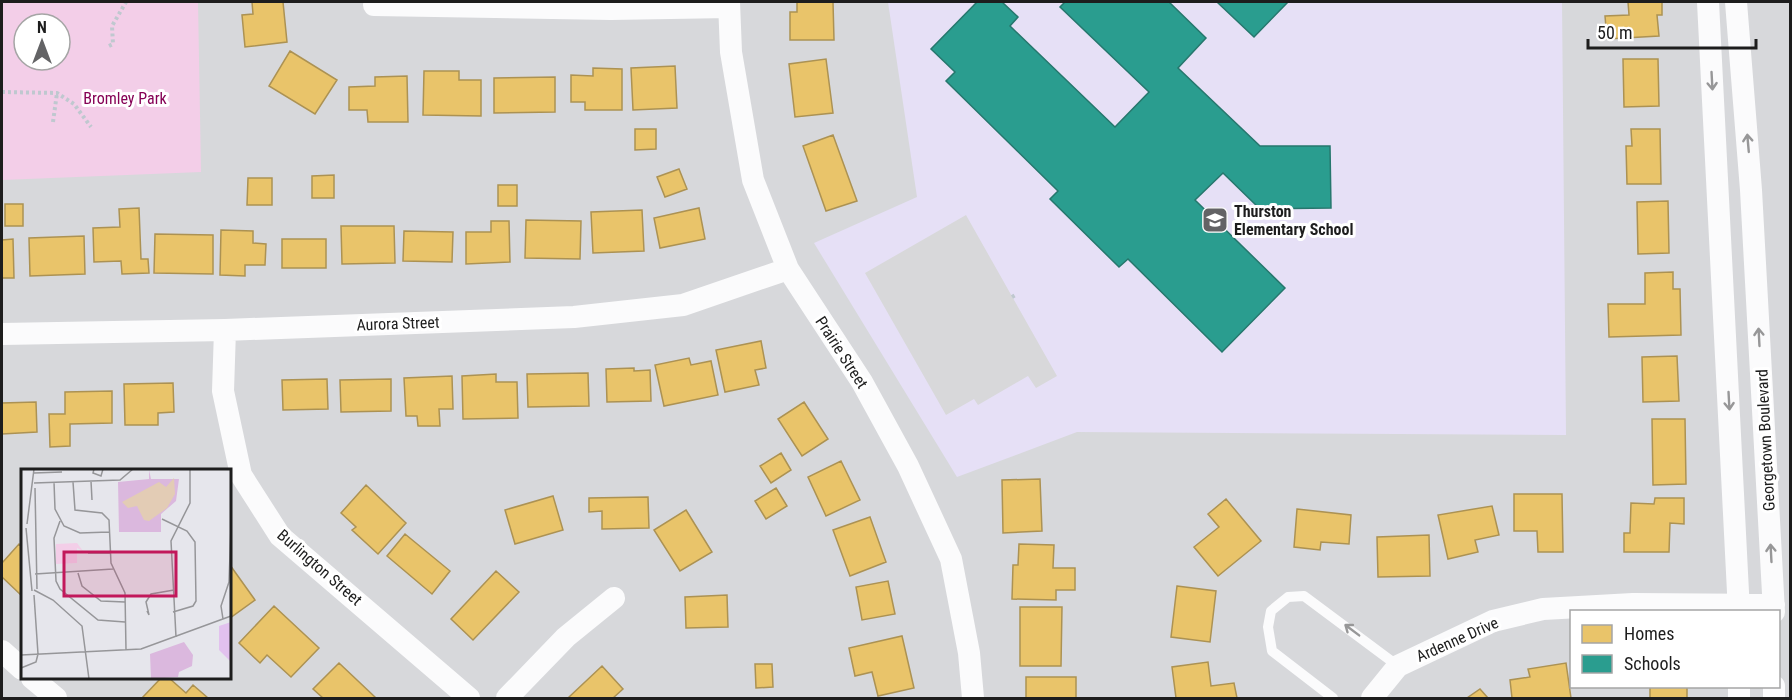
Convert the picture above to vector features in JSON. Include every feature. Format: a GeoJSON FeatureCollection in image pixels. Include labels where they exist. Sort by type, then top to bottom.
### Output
{"type":"FeatureCollection","features":[{"type":"Feature","properties":{"kind":"street","name":"Georgetown Boulevard"},"geometry":{"type":"LineString","coordinates":[[1708,2],[1739,608]]}},
{"type":"Feature","properties":{"kind":"street","name":"Georgetown Boulevard"},"geometry":{"type":"LineString","coordinates":[[1736,2],[1756,269],[1774,608]]}},
{"type":"Feature","properties":{"kind":"street"},"geometry":{"type":"LineString","coordinates":[[374,5],[611,9],[729,4]]}},
{"type":"Feature","properties":{"kind":"street","name":"Prairie Street"},"geometry":{"type":"LineString","coordinates":[[729,4],[731,52],[753,180],[788,269],[867,391],[908,466],[951,559],[969,653],[973,699]]}},
{"type":"Feature","properties":{"kind":"street"},"geometry":{"type":"LineString","coordinates":[[1711,50],[1740,49]]}},
{"type":"Feature","properties":{"kind":"street","name":"Aurora Street"},"geometry":{"type":"LineString","coordinates":[[2,334],[225,330],[574,317],[683,305],[788,269]]}},
{"type":"Feature","properties":{"kind":"street"},"geometry":{"type":"LineString","coordinates":[[1722,271],[1756,269]]}},
{"type":"Feature","properties":{"kind":"street","name":"Burlington Street"},"geometry":{"type":"LineString","coordinates":[[225,330],[223,391],[241,475],[280,536],[469,699]]}},
{"type":"Feature","properties":{"kind":"street"},"geometry":{"type":"LineString","coordinates":[[507,699],[566,637],[614,598]]}},
{"type":"Feature","properties":{"kind":"street","name":"Ardenne Drive"},"geometry":{"type":"LineString","coordinates":[[1372,699],[1398,666],[1493,621],[1543,609],[1633,604],[1774,608]]}},
{"type":"Feature","properties":{"kind":"street"},"geometry":{"type":"LineString","coordinates":[[2,651],[21,668]]}},
{"type":"Feature","properties":{"kind":"street"},"geometry":{"type":"LineString","coordinates":[[33,679],[56,699]]}},
{"type":"Feature","properties":{"kind":"lane"},"geometry":{"type":"LineString","coordinates":[[1333,699],[1272,651],[1268,627],[1271,611],[1288,597],[1304,596],[1398,666]]}},
{"type":"Feature","properties":{"kind":"path"},"geometry":{"type":"LineString","coordinates":[[109,45],[113,44],[112,26],[126,2]]}},
{"type":"Feature","properties":{"kind":"path"},"geometry":{"type":"LineString","coordinates":[[2,92],[57,93],[74,104],[91,127]]}},
{"type":"Feature","properties":{"kind":"path"},"geometry":{"type":"LineString","coordinates":[[53,122],[57,93]]}},
{"type":"Feature","properties":{"kind":"path"},"geometry":{"type":"LineString","coordinates":[[1012,297],[1017,294]]}},
{"type":"Feature","properties":{"kind":"shaded area"},"geometry":{"type":"Polygon","coordinates":[[[2,2],[1790,2],[1790,698],[2,698],[2,2]]]}},
{"type":"Feature","properties":{"kind":"shaded area","name":"Thurston Elementary School"},"geometry":{"type":"Polygon","coordinates":[[[888,2],[1562,2],[1566,435],[1077,432],[957,477],[814,243],[917,197],[888,2]]]}},
{"type":"Feature","properties":{"kind":"shaded area"},"geometry":{"type":"Polygon","coordinates":[[[966,215],[1057,376],[1036,388],[1028,376],[978,405],[974,399],[946,415],[865,273],[966,215]]]}},
{"type":"Feature","properties":{"kind":"green space","name":"Bromley Park"},"geometry":{"type":"Polygon","coordinates":[[[2,2],[198,2],[201,172],[2,180],[2,2]]]}},
{"type":"Feature","properties":{"kind":"building: Homes"},"geometry":{"type":"Polygon","coordinates":[[[252,2],[283,2],[287,42],[245,47],[242,15],[253,14],[252,2]]]}},
{"type":"Feature","properties":{"kind":"building: Homes"},"geometry":{"type":"Polygon","coordinates":[[[797,2],[833,2],[834,40],[790,40],[790,12],[797,12],[797,2]]]}},
{"type":"Feature","properties":{"kind":"building: Homes"},"geometry":{"type":"Polygon","coordinates":[[[1628,2],[1662,2],[1662,15],[1657,15],[1659,36],[1607,39],[1605,16],[1629,15],[1628,2]]]}},
{"type":"Feature","properties":{"kind":"building: Homes"},"geometry":{"type":"Polygon","coordinates":[[[290,51],[337,80],[315,114],[269,86],[290,51]]]}},
{"type":"Feature","properties":{"kind":"building: Homes"},"geometry":{"type":"Polygon","coordinates":[[[826,59],[833,113],[795,117],[789,64],[826,59]]]}},
{"type":"Feature","properties":{"kind":"building: Homes"},"geometry":{"type":"Polygon","coordinates":[[[1623,59],[1658,59],[1659,106],[1624,107],[1623,59]]]}},
{"type":"Feature","properties":{"kind":"building: Homes"},"geometry":{"type":"Polygon","coordinates":[[[675,66],[677,108],[633,110],[631,68],[675,66]]]}},
{"type":"Feature","properties":{"kind":"building: Homes"},"geometry":{"type":"Polygon","coordinates":[[[593,68],[622,69],[622,110],[585,110],[585,102],[571,102],[571,75],[593,76],[593,68]]]}},
{"type":"Feature","properties":{"kind":"building: Homes"},"geometry":{"type":"Polygon","coordinates":[[[424,71],[459,71],[459,80],[481,80],[481,116],[423,115],[424,71]]]}},
{"type":"Feature","properties":{"kind":"building: Homes"},"geometry":{"type":"Polygon","coordinates":[[[407,76],[408,122],[368,122],[367,110],[349,110],[349,87],[375,86],[375,77],[407,76]]]}},
{"type":"Feature","properties":{"kind":"building: Homes"},"geometry":{"type":"Polygon","coordinates":[[[555,77],[555,112],[494,113],[494,78],[555,77]]]}},
{"type":"Feature","properties":{"kind":"building: Homes"},"geometry":{"type":"Polygon","coordinates":[[[635,129],[656,129],[656,149],[635,150],[635,129]]]}},
{"type":"Feature","properties":{"kind":"building: Homes"},"geometry":{"type":"Polygon","coordinates":[[[1631,129],[1660,129],[1661,184],[1627,184],[1626,146],[1632,146],[1631,129]]]}},
{"type":"Feature","properties":{"kind":"building: Homes"},"geometry":{"type":"Polygon","coordinates":[[[833,135],[857,201],[826,211],[803,146],[833,135]]]}},
{"type":"Feature","properties":{"kind":"building: Homes"},"geometry":{"type":"Polygon","coordinates":[[[679,169],[687,189],[665,197],[657,177],[679,169]]]}},
{"type":"Feature","properties":{"kind":"building: Homes"},"geometry":{"type":"Polygon","coordinates":[[[334,175],[334,198],[312,198],[312,176],[334,175]]]}},
{"type":"Feature","properties":{"kind":"building: Homes"},"geometry":{"type":"Polygon","coordinates":[[[248,178],[272,178],[272,205],[247,205],[248,178]]]}},
{"type":"Feature","properties":{"kind":"building: Homes"},"geometry":{"type":"Polygon","coordinates":[[[498,185],[517,185],[517,206],[498,206],[498,185]]]}},
{"type":"Feature","properties":{"kind":"building: Homes"},"geometry":{"type":"Polygon","coordinates":[[[1668,201],[1669,253],[1638,254],[1637,202],[1668,201]]]}},
{"type":"Feature","properties":{"kind":"building: Homes"},"geometry":{"type":"Polygon","coordinates":[[[5,204],[23,204],[23,226],[5,226],[5,204]]]}},
{"type":"Feature","properties":{"kind":"building: Homes"},"geometry":{"type":"Polygon","coordinates":[[[139,208],[141,259],[148,259],[149,273],[122,274],[121,261],[94,262],[93,228],[120,227],[119,209],[139,208]]]}},
{"type":"Feature","properties":{"kind":"building: Homes"},"geometry":{"type":"Polygon","coordinates":[[[699,208],[705,239],[660,248],[654,218],[699,208]]]}},
{"type":"Feature","properties":{"kind":"building: Homes"},"geometry":{"type":"Polygon","coordinates":[[[642,210],[644,251],[593,253],[591,212],[642,210]]]}},
{"type":"Feature","properties":{"kind":"building: Homes"},"geometry":{"type":"Polygon","coordinates":[[[526,220],[581,221],[580,259],[525,258],[526,220]]]}},
{"type":"Feature","properties":{"kind":"building: Homes"},"geometry":{"type":"Polygon","coordinates":[[[491,221],[509,221],[510,262],[466,264],[466,232],[491,232],[491,221]]]}},
{"type":"Feature","properties":{"kind":"building: Homes"},"geometry":{"type":"Polygon","coordinates":[[[341,226],[394,226],[395,263],[342,264],[341,226]]]}},
{"type":"Feature","properties":{"kind":"building: Homes"},"geometry":{"type":"Polygon","coordinates":[[[221,230],[253,231],[253,243],[266,244],[265,265],[245,265],[245,276],[220,275],[221,230]]]}},
{"type":"Feature","properties":{"kind":"building: Homes"},"geometry":{"type":"Polygon","coordinates":[[[404,231],[453,232],[452,262],[403,261],[404,231]]]}},
{"type":"Feature","properties":{"kind":"building: Homes"},"geometry":{"type":"Polygon","coordinates":[[[155,234],[213,235],[213,274],[154,273],[155,234]]]}},
{"type":"Feature","properties":{"kind":"building: Homes"},"geometry":{"type":"Polygon","coordinates":[[[84,236],[85,274],[30,276],[29,238],[84,236]]]}},
{"type":"Feature","properties":{"kind":"building: Homes"},"geometry":{"type":"Polygon","coordinates":[[[13,239],[14,278],[2,278],[2,240],[13,239]]]}},
{"type":"Feature","properties":{"kind":"building: Homes"},"geometry":{"type":"Polygon","coordinates":[[[282,239],[326,239],[326,268],[282,268],[282,239]]]}},
{"type":"Feature","properties":{"kind":"building: Homes"},"geometry":{"type":"Polygon","coordinates":[[[1673,272],[1673,289],[1680,289],[1681,335],[1609,337],[1608,304],[1645,304],[1645,273],[1673,272]]]}},
{"type":"Feature","properties":{"kind":"building: Homes"},"geometry":{"type":"Polygon","coordinates":[[[761,341],[766,368],[755,370],[759,385],[725,392],[716,350],[761,341]]]}},
{"type":"Feature","properties":{"kind":"building: Homes"},"geometry":{"type":"Polygon","coordinates":[[[1677,356],[1679,401],[1643,402],[1642,357],[1677,356]]]}},
{"type":"Feature","properties":{"kind":"building: Homes"},"geometry":{"type":"Polygon","coordinates":[[[689,358],[691,365],[711,361],[718,395],[664,406],[655,365],[689,358]]]}},
{"type":"Feature","properties":{"kind":"building: Homes"},"geometry":{"type":"Polygon","coordinates":[[[634,368],[634,371],[650,370],[651,401],[607,402],[606,369],[634,368]]]}},
{"type":"Feature","properties":{"kind":"building: Homes"},"geometry":{"type":"Polygon","coordinates":[[[588,373],[589,406],[528,407],[527,374],[588,373]]]}},
{"type":"Feature","properties":{"kind":"building: Homes"},"geometry":{"type":"Polygon","coordinates":[[[496,374],[496,382],[517,382],[518,418],[463,419],[462,376],[496,374]]]}},
{"type":"Feature","properties":{"kind":"building: Homes"},"geometry":{"type":"Polygon","coordinates":[[[452,376],[453,409],[439,409],[440,426],[418,426],[417,416],[406,416],[404,378],[452,376]]]}},
{"type":"Feature","properties":{"kind":"building: Homes"},"geometry":{"type":"Polygon","coordinates":[[[327,379],[328,409],[283,410],[282,380],[327,379]]]}},
{"type":"Feature","properties":{"kind":"building: Homes"},"geometry":{"type":"Polygon","coordinates":[[[391,379],[391,411],[341,412],[340,380],[391,379]]]}},
{"type":"Feature","properties":{"kind":"building: Homes"},"geometry":{"type":"Polygon","coordinates":[[[173,383],[174,412],[158,413],[158,425],[125,425],[124,384],[173,383]]]}},
{"type":"Feature","properties":{"kind":"building: Homes"},"geometry":{"type":"Polygon","coordinates":[[[112,391],[112,423],[70,424],[70,446],[50,447],[49,414],[65,414],[65,392],[112,391]]]}},
{"type":"Feature","properties":{"kind":"building: Homes"},"geometry":{"type":"Polygon","coordinates":[[[36,402],[37,432],[2,434],[2,403],[36,402]]]}},
{"type":"Feature","properties":{"kind":"building: Homes"},"geometry":{"type":"Polygon","coordinates":[[[804,402],[828,439],[802,456],[778,419],[804,402]]]}},
{"type":"Feature","properties":{"kind":"building: Homes"},"geometry":{"type":"Polygon","coordinates":[[[1652,419],[1685,419],[1686,484],[1653,485],[1652,419]]]}},
{"type":"Feature","properties":{"kind":"building: Homes"},"geometry":{"type":"Polygon","coordinates":[[[781,453],[791,470],[771,483],[760,466],[781,453]]]}},
{"type":"Feature","properties":{"kind":"building: Homes"},"geometry":{"type":"Polygon","coordinates":[[[841,461],[860,500],[826,516],[808,477],[841,461]]]}},
{"type":"Feature","properties":{"kind":"building: Homes"},"geometry":{"type":"Polygon","coordinates":[[[1040,479],[1042,531],[1003,533],[1002,480],[1040,479]]]}},
{"type":"Feature","properties":{"kind":"building: Homes"},"geometry":{"type":"Polygon","coordinates":[[[366,485],[406,523],[378,554],[352,530],[356,527],[341,513],[366,485]]]}},
{"type":"Feature","properties":{"kind":"building: Homes"},"geometry":{"type":"Polygon","coordinates":[[[776,488],[787,506],[766,519],[755,501],[776,488]]]}},
{"type":"Feature","properties":{"kind":"building: Homes"},"geometry":{"type":"Polygon","coordinates":[[[1514,494],[1562,494],[1563,552],[1538,552],[1537,531],[1514,531],[1514,494]]]}},
{"type":"Feature","properties":{"kind":"building: Homes"},"geometry":{"type":"Polygon","coordinates":[[[553,496],[563,530],[515,544],[505,510],[553,496]]]}},
{"type":"Feature","properties":{"kind":"building: Homes"},"geometry":{"type":"Polygon","coordinates":[[[648,497],[649,528],[602,529],[602,511],[589,512],[589,498],[648,497]]]}},
{"type":"Feature","properties":{"kind":"building: Homes"},"geometry":{"type":"Polygon","coordinates":[[[1655,498],[1684,498],[1684,524],[1670,523],[1669,552],[1624,552],[1624,533],[1630,533],[1631,503],[1654,504],[1655,498]]]}},
{"type":"Feature","properties":{"kind":"building: Homes"},"geometry":{"type":"Polygon","coordinates":[[[1226,499],[1261,541],[1218,576],[1194,547],[1219,527],[1208,514],[1226,499]]]}},
{"type":"Feature","properties":{"kind":"building: Homes"},"geometry":{"type":"Polygon","coordinates":[[[1492,506],[1499,535],[1475,540],[1478,552],[1448,559],[1438,515],[1492,506]]]}},
{"type":"Feature","properties":{"kind":"building: Homes"},"geometry":{"type":"Polygon","coordinates":[[[1297,509],[1351,515],[1349,544],[1321,542],[1320,550],[1294,547],[1297,509]]]}},
{"type":"Feature","properties":{"kind":"building: Homes"},"geometry":{"type":"Polygon","coordinates":[[[686,510],[712,552],[680,571],[654,530],[686,510]]]}},
{"type":"Feature","properties":{"kind":"building: Homes"},"geometry":{"type":"Polygon","coordinates":[[[870,517],[886,562],[850,576],[833,530],[870,517]]]}},
{"type":"Feature","properties":{"kind":"building: Homes"},"geometry":{"type":"Polygon","coordinates":[[[405,534],[450,571],[432,594],[387,556],[405,534]]]}},
{"type":"Feature","properties":{"kind":"building: Homes"},"geometry":{"type":"Polygon","coordinates":[[[1429,535],[1430,576],[1378,577],[1377,537],[1429,535]]]}},
{"type":"Feature","properties":{"kind":"building: Homes"},"geometry":{"type":"Polygon","coordinates":[[[19,544],[21,546],[21,595],[2,577],[2,563],[19,544]]]}},
{"type":"Feature","properties":{"kind":"building: Homes"},"geometry":{"type":"Polygon","coordinates":[[[1019,544],[1054,545],[1053,568],[1075,568],[1075,590],[1056,590],[1056,600],[1012,599],[1013,565],[1018,565],[1019,544]]]}},
{"type":"Feature","properties":{"kind":"building: Homes"},"geometry":{"type":"Polygon","coordinates":[[[231,566],[255,600],[231,617],[231,566]]]}},
{"type":"Feature","properties":{"kind":"building: Homes"},"geometry":{"type":"Polygon","coordinates":[[[496,571],[519,592],[473,640],[451,619],[496,571]]]}},
{"type":"Feature","properties":{"kind":"building: Homes"},"geometry":{"type":"Polygon","coordinates":[[[888,581],[895,614],[862,620],[856,587],[888,581]]]}},
{"type":"Feature","properties":{"kind":"building: Homes"},"geometry":{"type":"Polygon","coordinates":[[[1177,586],[1216,591],[1210,642],[1171,637],[1177,586]]]}},
{"type":"Feature","properties":{"kind":"building: Homes"},"geometry":{"type":"Polygon","coordinates":[[[727,595],[728,627],[686,628],[685,597],[727,595]]]}},
{"type":"Feature","properties":{"kind":"building: Homes"},"geometry":{"type":"Polygon","coordinates":[[[274,606],[319,648],[291,677],[267,655],[260,663],[239,643],[274,606]]]}},
{"type":"Feature","properties":{"kind":"building: Homes"},"geometry":{"type":"Polygon","coordinates":[[[1020,607],[1062,607],[1061,666],[1020,666],[1020,607]]]}},
{"type":"Feature","properties":{"kind":"building: Homes"},"geometry":{"type":"Polygon","coordinates":[[[902,636],[914,688],[878,696],[872,672],[855,676],[849,648],[902,636]]]}},
{"type":"Feature","properties":{"kind":"building: Homes"},"geometry":{"type":"Polygon","coordinates":[[[1208,662],[1211,686],[1234,683],[1237,698],[1176,698],[1172,667],[1208,662]]]}},
{"type":"Feature","properties":{"kind":"building: Homes"},"geometry":{"type":"Polygon","coordinates":[[[339,663],[376,698],[323,698],[313,689],[339,663]]]}},
{"type":"Feature","properties":{"kind":"building: Homes"},"geometry":{"type":"Polygon","coordinates":[[[1566,663],[1571,698],[1512,698],[1510,680],[1530,677],[1528,669],[1566,663]]]}},
{"type":"Feature","properties":{"kind":"building: Homes"},"geometry":{"type":"Polygon","coordinates":[[[755,664],[772,664],[773,687],[756,688],[755,664]]]}},
{"type":"Feature","properties":{"kind":"building: Homes"},"geometry":{"type":"Polygon","coordinates":[[[602,666],[623,689],[613,698],[568,698],[602,666]]]}},
{"type":"Feature","properties":{"kind":"building: Homes"},"geometry":{"type":"Polygon","coordinates":[[[1026,677],[1076,677],[1076,698],[1026,698],[1026,677]]]}},
{"type":"Feature","properties":{"kind":"building: Homes"},"geometry":{"type":"Polygon","coordinates":[[[160,679],[170,679],[186,693],[193,685],[208,698],[142,698],[160,679]]]}},
{"type":"Feature","properties":{"kind":"building: Homes"},"geometry":{"type":"Polygon","coordinates":[[[1650,688],[1687,688],[1687,698],[1650,698],[1650,688]]]}},
{"type":"Feature","properties":{"kind":"building: Homes"},"geometry":{"type":"Polygon","coordinates":[[[1480,689],[1488,698],[1467,698],[1480,689]]]}},
{"type":"Feature","properties":{"kind":"building: Schools"},"geometry":{"type":"Polygon","coordinates":[[[977,2],[1002,2],[1018,17],[1010,26],[1115,127],[1149,92],[1060,7],[1065,2],[1169,2],[1206,38],[1178,68],[1260,146],[1330,146],[1331,208],[1260,209],[1223,173],[1195,200],[1285,288],[1222,352],[1128,259],[1119,267],[1050,199],[1058,191],[946,81],[955,72],[931,49],[977,2]]]}},
{"type":"Feature","properties":{"kind":"building: Schools"},"geometry":{"type":"Polygon","coordinates":[[[1217,2],[1288,2],[1254,37],[1217,2]]]}},
{"type":"Feature","properties":{"kind":"place","name":"Thurston Elementary School"},"geometry":{"type":"Point","coordinates":[1215,220]}}]}
